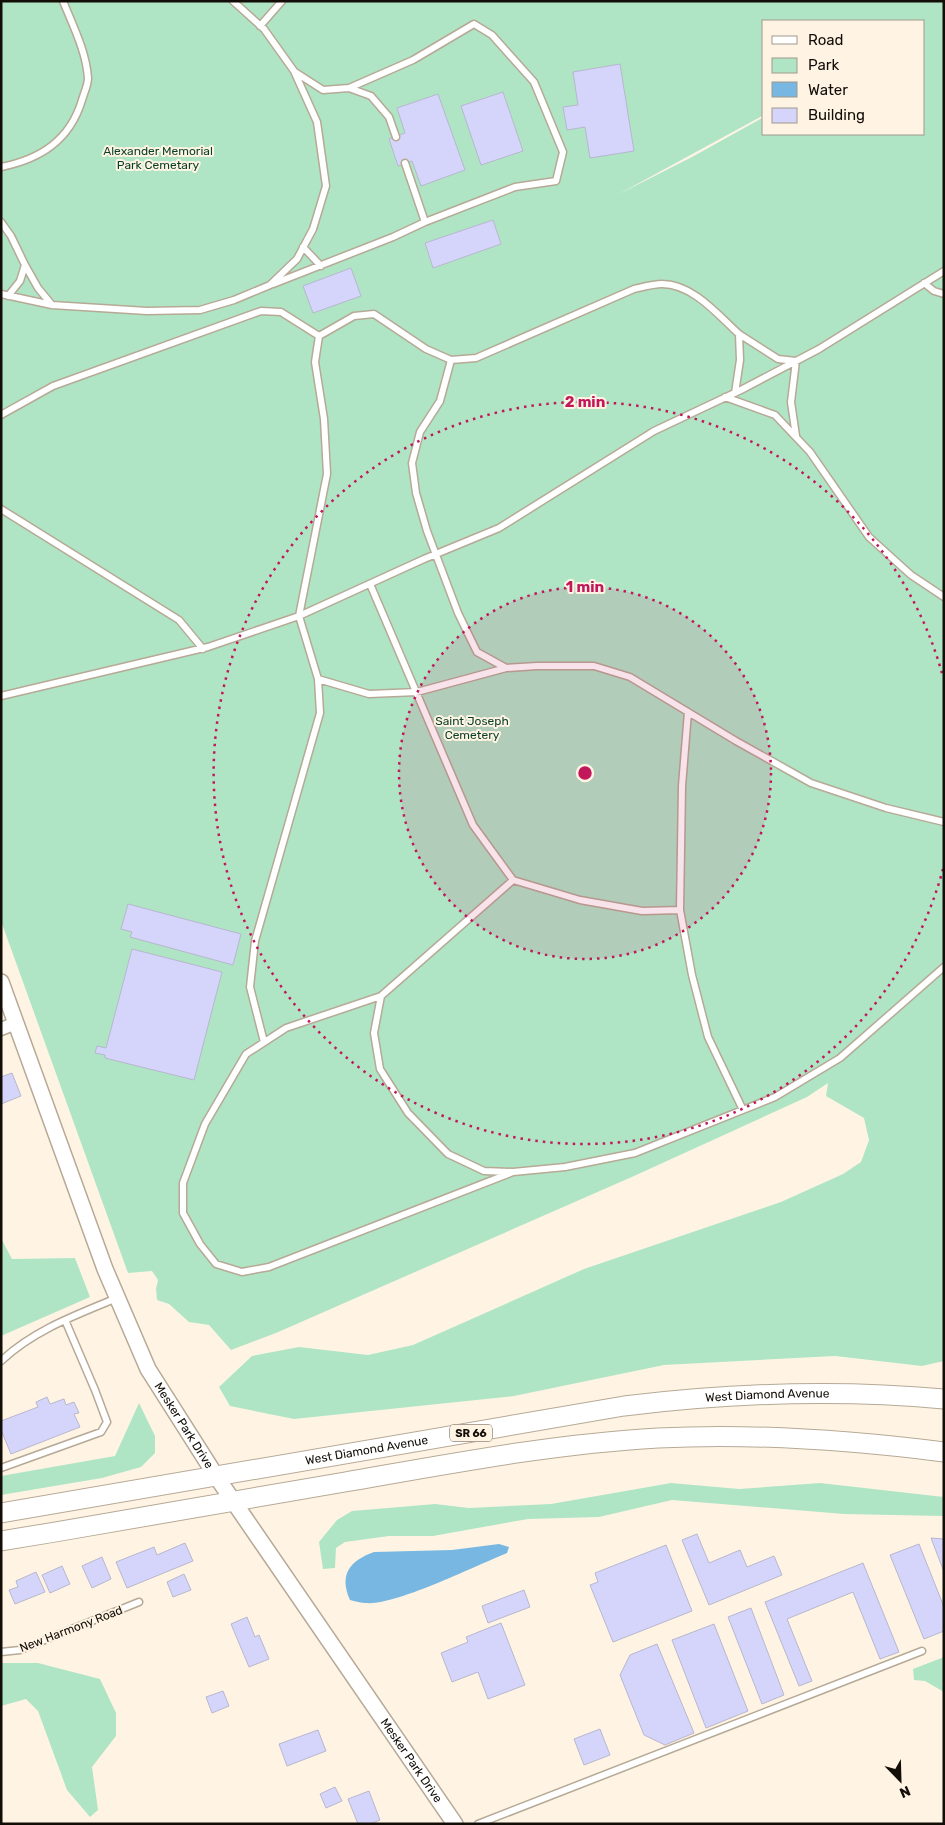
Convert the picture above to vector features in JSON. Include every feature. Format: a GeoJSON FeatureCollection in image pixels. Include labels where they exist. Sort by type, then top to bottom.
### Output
{"type":"FeatureCollection","features":[{"type":"Feature","properties":{"kind":"main road","name":"West Diamond Avenue"},"geometry":{"type":"LineString","coordinates":[[1,1513],[624,1406],[689,1398],[741,1394],[816,1393],[944,1400]]}},
{"type":"Feature","properties":{"kind":"main road","name":"SR 66"},"geometry":{"type":"LineString","coordinates":[[1,1541],[470,1460],[552,1448],[621,1441],[660,1438],[796,1438],[873,1443],[944,1452]]}},
{"type":"Feature","properties":{"kind":"street","name":"Mesker Park Drive"},"geometry":{"type":"LineString","coordinates":[[1,982],[117,1298],[148,1369],[216,1476],[455,1824]]}},
{"type":"Feature","properties":{"kind":"street"},"geometry":{"type":"LineString","coordinates":[[1,1029],[16,1023]]}},
{"type":"Feature","properties":{"kind":"lane"},"geometry":{"type":"LineString","coordinates":[[1,167],[25,162],[56,144],[78,114],[88,80],[85,56],[63,1]]}},
{"type":"Feature","properties":{"kind":"lane"},"geometry":{"type":"LineString","coordinates":[[234,1],[260,26],[294,71],[316,122],[326,186],[313,229],[297,259],[270,285]]}},
{"type":"Feature","properties":{"kind":"lane"},"geometry":{"type":"LineString","coordinates":[[260,26],[282,1]]}},
{"type":"Feature","properties":{"kind":"lane"},"geometry":{"type":"LineString","coordinates":[[5,295],[52,305],[147,311],[200,310],[234,300],[393,238],[425,222],[515,186],[556,181],[563,152],[534,82],[492,35],[474,24],[413,60],[349,88],[323,90],[294,71]]}},
{"type":"Feature","properties":{"kind":"lane"},"geometry":{"type":"LineString","coordinates":[[349,88],[371,96],[389,117],[396,137]]}},
{"type":"Feature","properties":{"kind":"lane"},"geometry":{"type":"LineString","coordinates":[[405,163],[425,222]]}},
{"type":"Feature","properties":{"kind":"lane"},"geometry":{"type":"LineString","coordinates":[[1,222],[11,236],[38,288],[52,305]]}},
{"type":"Feature","properties":{"kind":"lane"},"geometry":{"type":"LineString","coordinates":[[303,247],[321,266]]}},
{"type":"Feature","properties":{"kind":"lane"},"geometry":{"type":"LineString","coordinates":[[5,295],[20,281],[25,265]]}},
{"type":"Feature","properties":{"kind":"lane"},"geometry":{"type":"LineString","coordinates":[[1,696],[203,649],[299,616],[437,553],[499,528],[654,431],[735,393],[819,349],[944,271]]}},
{"type":"Feature","properties":{"kind":"lane"},"geometry":{"type":"LineString","coordinates":[[924,283],[934,291],[944,294]]}},
{"type":"Feature","properties":{"kind":"lane"},"geometry":{"type":"LineString","coordinates":[[319,336],[354,316],[374,314],[426,349],[451,360],[476,358],[634,289],[662,284],[686,289],[739,334],[778,359],[796,361]]}},
{"type":"Feature","properties":{"kind":"lane"},"geometry":{"type":"LineString","coordinates":[[1,415],[53,386],[261,311],[281,312],[319,336]]}},
{"type":"Feature","properties":{"kind":"lane"},"geometry":{"type":"LineString","coordinates":[[735,393],[740,360],[739,334]]}},
{"type":"Feature","properties":{"kind":"lane"},"geometry":{"type":"LineString","coordinates":[[264,1042],[250,987],[255,941],[320,713],[318,679],[299,616],[327,474],[324,419],[315,362],[319,336]]}},
{"type":"Feature","properties":{"kind":"lane"},"geometry":{"type":"LineString","coordinates":[[451,360],[440,401],[420,432],[412,463],[416,493],[427,531],[437,553],[458,614],[477,652],[506,668]]}},
{"type":"Feature","properties":{"kind":"lane"},"geometry":{"type":"LineString","coordinates":[[796,361],[791,402],[797,438]]}},
{"type":"Feature","properties":{"kind":"lane"},"geometry":{"type":"LineString","coordinates":[[725,397],[775,415],[810,452],[868,537],[911,575],[944,597]]}},
{"type":"Feature","properties":{"kind":"lane"},"geometry":{"type":"LineString","coordinates":[[1,510],[179,620],[203,649]]}},
{"type":"Feature","properties":{"kind":"lane"},"geometry":{"type":"LineString","coordinates":[[370,584],[473,824],[513,880],[580,900],[642,911],[680,910]]}},
{"type":"Feature","properties":{"kind":"lane"},"geometry":{"type":"LineString","coordinates":[[318,679],[369,694],[417,692],[506,668],[594,666],[630,677],[811,783],[886,808],[944,822]]}},
{"type":"Feature","properties":{"kind":"lane"},"geometry":{"type":"LineString","coordinates":[[688,712],[682,786],[680,910],[692,975],[708,1037],[743,1110]]}},
{"type":"Feature","properties":{"kind":"lane"},"geometry":{"type":"LineString","coordinates":[[513,880],[382,996],[286,1028],[246,1054],[205,1124],[183,1183],[183,1213],[200,1244],[216,1264],[242,1272],[269,1267],[513,1172]]}},
{"type":"Feature","properties":{"kind":"lane"},"geometry":{"type":"LineString","coordinates":[[382,996],[374,1033],[380,1069],[408,1113],[448,1154],[484,1171],[513,1172],[565,1167],[635,1154],[775,1097],[840,1058],[944,967]]}},
{"type":"Feature","properties":{"kind":"lane"},"geometry":{"type":"LineString","coordinates":[[1,1361],[18,1346],[65,1320],[117,1298]]}},
{"type":"Feature","properties":{"kind":"lane"},"geometry":{"type":"LineString","coordinates":[[1,1468],[101,1432],[107,1422],[96,1390],[65,1320]]}},
{"type":"Feature","properties":{"kind":"lane","name":"New Harmony Road"},"geometry":{"type":"LineString","coordinates":[[1,1652],[20,1650],[139,1602]]}},
{"type":"Feature","properties":{"kind":"lane"},"geometry":{"type":"LineString","coordinates":[[478,1824],[922,1650]]}},
{"type":"Feature","properties":{"kind":"green space","name":"Saint Joseph Cemetery"},"geometry":{"type":"Polygon","coordinates":[[[1,1],[944,1],[944,1361],[922,1366],[835,1356],[664,1365],[514,1396],[294,1419],[230,1406],[219,1387],[252,1356],[299,1347],[368,1355],[413,1345],[584,1269],[781,1202],[843,1174],[861,1162],[869,1140],[864,1118],[826,1096],[828,1083],[807,1097],[634,1176],[276,1333],[231,1350],[209,1325],[189,1322],[169,1304],[157,1300],[156,1289],[158,1280],[152,1271],[128,1273],[1,921],[1,1]]]}},
{"type":"Feature","properties":{"kind":"green space"},"geometry":{"type":"Polygon","coordinates":[[[1,1238],[12,1259],[75,1258],[90,1297],[1,1336],[1,1238]]]}},
{"type":"Feature","properties":{"kind":"green space"},"geometry":{"type":"Polygon","coordinates":[[[139,1403],[155,1436],[155,1453],[141,1467],[102,1478],[1,1495],[1,1476],[115,1456],[139,1403]]]}},
{"type":"Feature","properties":{"kind":"green space"},"geometry":{"type":"Polygon","coordinates":[[[671,1483],[739,1489],[820,1483],[944,1497],[944,1516],[844,1514],[672,1500],[599,1517],[528,1519],[433,1536],[389,1536],[345,1542],[336,1548],[335,1568],[323,1569],[319,1542],[337,1520],[352,1511],[435,1504],[469,1508],[551,1504],[671,1483]]]}},
{"type":"Feature","properties":{"kind":"green space"},"geometry":{"type":"Polygon","coordinates":[[[944,1657],[944,1692],[925,1681],[914,1680],[913,1669],[944,1657]]]}},
{"type":"Feature","properties":{"kind":"green space"},"geometry":{"type":"Polygon","coordinates":[[[1,1663],[38,1663],[100,1679],[116,1713],[116,1736],[92,1767],[98,1810],[90,1817],[67,1790],[38,1711],[26,1699],[1,1706],[1,1663]]]}},
{"type":"Feature","properties":{"kind":"water"},"geometry":{"type":"Polygon","coordinates":[[[499,1544],[509,1547],[507,1553],[415,1592],[379,1602],[362,1603],[350,1600],[346,1583],[348,1570],[358,1560],[374,1552],[452,1550],[499,1544]]]}},
{"type":"Feature","properties":{"kind":"building"},"geometry":{"type":"Polygon","coordinates":[[[620,64],[634,151],[590,158],[585,127],[567,130],[563,107],[578,105],[573,72],[620,64]]]}},
{"type":"Feature","properties":{"kind":"building"},"geometry":{"type":"Polygon","coordinates":[[[503,92],[523,151],[481,165],[461,106],[503,92]]]}},
{"type":"Feature","properties":{"kind":"building"},"geometry":{"type":"Polygon","coordinates":[[[438,94],[465,170],[421,186],[412,161],[398,166],[389,139],[405,133],[397,108],[438,94]]]}},
{"type":"Feature","properties":{"kind":"building"},"geometry":{"type":"Polygon","coordinates":[[[493,220],[501,244],[433,268],[425,243],[493,220]]]}},
{"type":"Feature","properties":{"kind":"building"},"geometry":{"type":"Polygon","coordinates":[[[351,268],[361,296],[313,313],[303,286],[351,268]]]}},
{"type":"Feature","properties":{"kind":"building"},"geometry":{"type":"Polygon","coordinates":[[[128,904],[241,934],[233,965],[130,937],[132,932],[121,929],[128,904]]]}},
{"type":"Feature","properties":{"kind":"building"},"geometry":{"type":"Polygon","coordinates":[[[132,949],[222,972],[194,1080],[105,1058],[105,1055],[95,1053],[97,1046],[106,1048],[132,949]]]}},
{"type":"Feature","properties":{"kind":"building"},"geometry":{"type":"Polygon","coordinates":[[[12,1073],[21,1096],[1,1104],[1,1077],[12,1073]]]}},
{"type":"Feature","properties":{"kind":"building"},"geometry":{"type":"Polygon","coordinates":[[[47,1397],[50,1404],[64,1399],[66,1405],[74,1402],[79,1413],[74,1414],[80,1427],[11,1454],[1,1430],[1,1421],[38,1407],[36,1402],[47,1397]]]}},
{"type":"Feature","properties":{"kind":"building"},"geometry":{"type":"Polygon","coordinates":[[[697,1534],[709,1563],[740,1550],[747,1567],[774,1556],[782,1575],[709,1605],[682,1540],[697,1534]]]}},
{"type":"Feature","properties":{"kind":"building"},"geometry":{"type":"Polygon","coordinates":[[[931,1538],[944,1539],[944,1572],[931,1538]]]}},
{"type":"Feature","properties":{"kind":"building"},"geometry":{"type":"Polygon","coordinates":[[[185,1543],[193,1561],[127,1588],[116,1562],[154,1547],[157,1555],[185,1543]]]}},
{"type":"Feature","properties":{"kind":"building"},"geometry":{"type":"Polygon","coordinates":[[[919,1544],[944,1607],[944,1631],[924,1639],[890,1555],[919,1544]]]}},
{"type":"Feature","properties":{"kind":"building"},"geometry":{"type":"Polygon","coordinates":[[[666,1545],[692,1611],[613,1642],[590,1585],[598,1582],[595,1573],[666,1545]]]}},
{"type":"Feature","properties":{"kind":"building"},"geometry":{"type":"Polygon","coordinates":[[[102,1557],[111,1579],[92,1588],[82,1566],[102,1557]]]}},
{"type":"Feature","properties":{"kind":"building"},"geometry":{"type":"Polygon","coordinates":[[[863,1563],[899,1652],[880,1659],[853,1592],[787,1619],[812,1681],[799,1686],[765,1602],[863,1563]]]}},
{"type":"Feature","properties":{"kind":"building"},"geometry":{"type":"Polygon","coordinates":[[[62,1566],[70,1584],[50,1593],[42,1575],[62,1566]]]}},
{"type":"Feature","properties":{"kind":"building"},"geometry":{"type":"Polygon","coordinates":[[[36,1572],[45,1592],[15,1604],[9,1590],[18,1587],[16,1581],[36,1572]]]}},
{"type":"Feature","properties":{"kind":"building"},"geometry":{"type":"Polygon","coordinates":[[[184,1574],[191,1590],[173,1597],[167,1582],[184,1574]]]}},
{"type":"Feature","properties":{"kind":"building"},"geometry":{"type":"Polygon","coordinates":[[[524,1590],[530,1607],[488,1623],[482,1606],[524,1590]]]}},
{"type":"Feature","properties":{"kind":"building"},"geometry":{"type":"Polygon","coordinates":[[[751,1608],[784,1695],[762,1704],[728,1617],[751,1608]]]}},
{"type":"Feature","properties":{"kind":"building"},"geometry":{"type":"Polygon","coordinates":[[[247,1617],[255,1637],[259,1635],[269,1659],[249,1667],[231,1624],[247,1617]]]}},
{"type":"Feature","properties":{"kind":"building"},"geometry":{"type":"Polygon","coordinates":[[[501,1623],[525,1685],[488,1699],[478,1672],[452,1682],[441,1653],[468,1642],[466,1637],[501,1623]]]}},
{"type":"Feature","properties":{"kind":"building"},"geometry":{"type":"Polygon","coordinates":[[[714,1624],[748,1711],[706,1728],[672,1640],[714,1624]]]}},
{"type":"Feature","properties":{"kind":"building"},"geometry":{"type":"Polygon","coordinates":[[[657,1644],[694,1733],[665,1745],[644,1735],[620,1675],[630,1655],[657,1644]]]}},
{"type":"Feature","properties":{"kind":"building"},"geometry":{"type":"Polygon","coordinates":[[[223,1691],[229,1706],[212,1713],[206,1697],[223,1691]]]}},
{"type":"Feature","properties":{"kind":"building"},"geometry":{"type":"Polygon","coordinates":[[[600,1729],[610,1755],[584,1765],[574,1739],[600,1729]]]}},
{"type":"Feature","properties":{"kind":"building"},"geometry":{"type":"Polygon","coordinates":[[[318,1730],[326,1751],[287,1766],[279,1744],[318,1730]]]}},
{"type":"Feature","properties":{"kind":"building"},"geometry":{"type":"Polygon","coordinates":[[[335,1787],[342,1801],[326,1808],[320,1794],[335,1787]]]}},
{"type":"Feature","properties":{"kind":"building"},"geometry":{"type":"Polygon","coordinates":[[[369,1791],[380,1820],[370,1824],[358,1824],[348,1799],[369,1791]]]}},
{"type":"Feature","properties":{"kind":"park label","name":"Alexander Memorial Park Cemetary"},"geometry":{"type":"Point","coordinates":[158,158]}}]}
